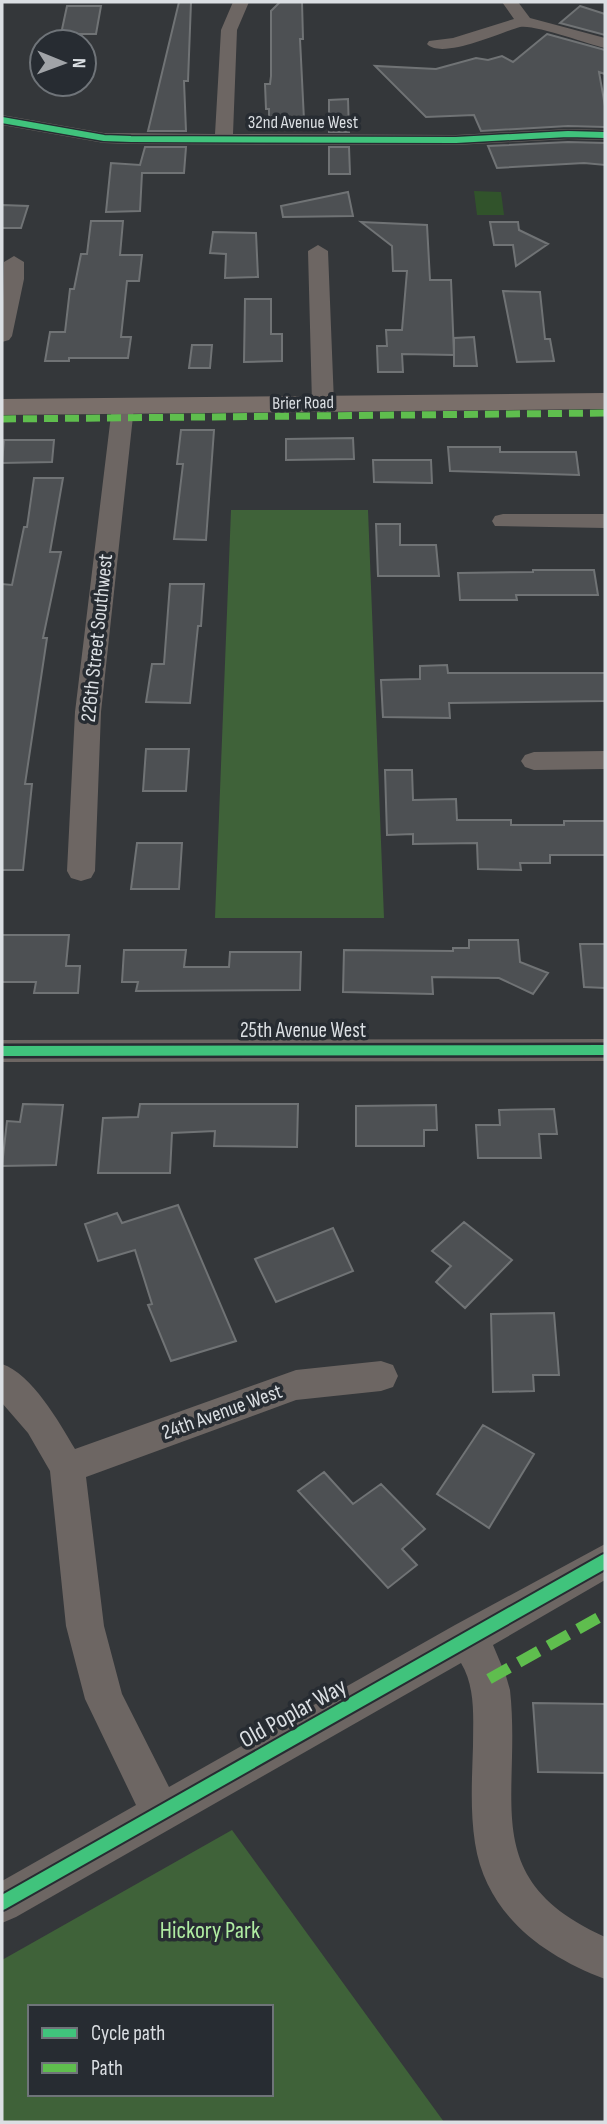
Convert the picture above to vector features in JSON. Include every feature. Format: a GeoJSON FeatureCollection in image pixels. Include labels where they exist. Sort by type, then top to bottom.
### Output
{"type":"FeatureCollection","features":[{"type":"Feature","properties":{"kind":"main road","name":"Brier Road"},"geometry":{"type":"LineString","coordinates":[[2,407],[605,401]]}},
{"type":"Feature","properties":{"kind":"street"},"geometry":{"type":"LineString","coordinates":[[224,139],[229,30],[241,2]]}},
{"type":"Feature","properties":{"kind":"street"},"geometry":{"type":"LineString","coordinates":[[510,2],[524,21]]}},
{"type":"Feature","properties":{"kind":"street"},"geometry":{"type":"LineString","coordinates":[[435,44],[453,43],[524,21],[605,43]]}},
{"type":"Feature","properties":{"kind":"street","name":"32nd Avenue West"},"geometry":{"type":"LineString","coordinates":[[2,120],[104,138],[456,140],[568,134],[605,135]]}},
{"type":"Feature","properties":{"kind":"street"},"geometry":{"type":"LineString","coordinates":[[318,251],[323,403]]}},
{"type":"Feature","properties":{"kind":"street"},"geometry":{"type":"LineString","coordinates":[[2,337],[14,279],[14,262]]}},
{"type":"Feature","properties":{"kind":"street","name":"226th Street Southwest"},"geometry":{"type":"LineString","coordinates":[[80,871],[89,712],[122,407]]}},
{"type":"Feature","properties":{"kind":"street"},"geometry":{"type":"LineString","coordinates":[[503,522],[605,521]]}},
{"type":"Feature","properties":{"kind":"street"},"geometry":{"type":"LineString","coordinates":[[534,761],[605,760]]}},
{"type":"Feature","properties":{"kind":"street","name":"25th Avenue West"},"geometry":{"type":"LineString","coordinates":[[2,1051],[605,1050]]}},
{"type":"Feature","properties":{"kind":"street","name":"24th Avenue West"},"geometry":{"type":"LineString","coordinates":[[67,1468],[296,1385],[381,1376]]}},
{"type":"Feature","properties":{"kind":"street"},"geometry":{"type":"LineString","coordinates":[[2,1379],[40,1422],[67,1468],[85,1626],[101,1687],[139,1773],[160,1811]]}},
{"type":"Feature","properties":{"kind":"street","name":"Old Poplar Way"},"geometry":{"type":"LineString","coordinates":[[2,1903],[605,1561]]}},
{"type":"Feature","properties":{"kind":"street"},"geometry":{"type":"LineString","coordinates":[[468,1638],[489,1679],[495,1848],[508,1885],[529,1910],[560,1936],[605,1958]]}},
{"type":"Feature","properties":{"kind":"green space"},"geometry":{"type":"Polygon","coordinates":[[[474,191],[501,192],[504,215],[477,215],[474,191]]]}},
{"type":"Feature","properties":{"kind":"green space"},"geometry":{"type":"Polygon","coordinates":[[[231,510],[368,510],[384,918],[215,918],[231,510]]]}},
{"type":"Feature","properties":{"kind":"green space","name":"Hickory Park"},"geometry":{"type":"Polygon","coordinates":[[[232,1830],[444,2122],[2,2122],[2,1960],[232,1830]]]}},
{"type":"Feature","properties":{"kind":"building"},"geometry":{"type":"Polygon","coordinates":[[[179,2],[191,2],[188,81],[184,81],[186,131],[148,131],[179,2]]]}},
{"type":"Feature","properties":{"kind":"building"},"geometry":{"type":"Polygon","coordinates":[[[280,2],[302,2],[303,39],[300,39],[304,120],[269,120],[269,109],[266,109],[265,84],[270,84],[271,76],[271,11],[280,2]]]}},
{"type":"Feature","properties":{"kind":"building"},"geometry":{"type":"Polygon","coordinates":[[[67,6],[101,6],[97,28],[62,28],[67,6]]]}},
{"type":"Feature","properties":{"kind":"building"},"geometry":{"type":"Polygon","coordinates":[[[580,6],[605,14],[605,35],[560,23],[580,6]]]}},
{"type":"Feature","properties":{"kind":"building"},"geometry":{"type":"Polygon","coordinates":[[[547,34],[605,50],[605,74],[599,72],[605,106],[605,127],[568,126],[481,131],[474,115],[426,117],[375,66],[436,69],[476,58],[488,60],[502,56],[513,62],[547,34]]]}},
{"type":"Feature","properties":{"kind":"building"},"geometry":{"type":"Polygon","coordinates":[[[348,99],[349,132],[329,132],[329,100],[348,99]]]}},
{"type":"Feature","properties":{"kind":"building"},"geometry":{"type":"Polygon","coordinates":[[[605,143],[605,165],[584,163],[497,168],[488,146],[605,143]]]}},
{"type":"Feature","properties":{"kind":"building"},"geometry":{"type":"Polygon","coordinates":[[[145,147],[186,147],[184,173],[142,173],[140,211],[106,212],[111,163],[140,165],[145,147]]]}},
{"type":"Feature","properties":{"kind":"building"},"geometry":{"type":"Polygon","coordinates":[[[329,147],[349,147],[350,174],[329,174],[329,147]]]}},
{"type":"Feature","properties":{"kind":"building"},"geometry":{"type":"Polygon","coordinates":[[[348,192],[353,216],[283,217],[281,206],[348,192]]]}},
{"type":"Feature","properties":{"kind":"building"},"geometry":{"type":"Polygon","coordinates":[[[2,205],[28,206],[21,228],[2,228],[2,205]]]}},
{"type":"Feature","properties":{"kind":"building"},"geometry":{"type":"Polygon","coordinates":[[[91,221],[123,221],[120,255],[142,255],[139,281],[127,281],[121,337],[131,337],[128,358],[69,358],[69,361],[45,361],[50,332],[65,332],[70,289],[74,289],[81,254],[87,254],[91,221]]]}},
{"type":"Feature","properties":{"kind":"building"},"geometry":{"type":"Polygon","coordinates":[[[361,222],[427,225],[430,280],[451,280],[454,355],[402,354],[403,372],[378,372],[377,346],[387,346],[386,330],[402,330],[407,271],[393,271],[392,246],[361,222]]]}},
{"type":"Feature","properties":{"kind":"building"},"geometry":{"type":"Polygon","coordinates":[[[490,222],[518,222],[519,230],[548,244],[516,266],[513,245],[494,245],[490,222]]]}},
{"type":"Feature","properties":{"kind":"building"},"geometry":{"type":"Polygon","coordinates":[[[213,232],[256,233],[258,277],[225,278],[226,254],[210,253],[213,232]]]}},
{"type":"Feature","properties":{"kind":"building"},"geometry":{"type":"Polygon","coordinates":[[[503,291],[540,292],[545,339],[550,339],[554,361],[517,362],[503,291]]]}},
{"type":"Feature","properties":{"kind":"building"},"geometry":{"type":"Polygon","coordinates":[[[245,299],[271,299],[271,334],[282,334],[282,361],[244,362],[245,299]]]}},
{"type":"Feature","properties":{"kind":"building"},"geometry":{"type":"Polygon","coordinates":[[[474,337],[477,366],[454,366],[454,338],[474,337]]]}},
{"type":"Feature","properties":{"kind":"building"},"geometry":{"type":"Polygon","coordinates":[[[192,345],[212,345],[210,368],[189,368],[192,345]]]}},
{"type":"Feature","properties":{"kind":"building"},"geometry":{"type":"Polygon","coordinates":[[[181,430],[214,430],[206,540],[174,539],[183,464],[177,464],[181,430]]]}},
{"type":"Feature","properties":{"kind":"building"},"geometry":{"type":"Polygon","coordinates":[[[353,438],[354,459],[286,460],[286,439],[353,438]]]}},
{"type":"Feature","properties":{"kind":"building"},"geometry":{"type":"Polygon","coordinates":[[[4,440],[54,440],[52,462],[2,463],[4,440]]]}},
{"type":"Feature","properties":{"kind":"building"},"geometry":{"type":"Polygon","coordinates":[[[448,447],[500,447],[500,452],[576,452],[579,475],[450,471],[448,447]]]}},
{"type":"Feature","properties":{"kind":"building"},"geometry":{"type":"Polygon","coordinates":[[[373,460],[431,460],[432,483],[374,482],[373,460]]]}},
{"type":"Feature","properties":{"kind":"building"},"geometry":{"type":"Polygon","coordinates":[[[34,478],[63,478],[50,552],[61,552],[43,638],[47,638],[25,784],[32,784],[23,870],[2,870],[2,584],[12,585],[24,527],[27,527],[34,478]]]}},
{"type":"Feature","properties":{"kind":"building"},"geometry":{"type":"Polygon","coordinates":[[[376,524],[400,524],[400,545],[436,545],[439,576],[378,576],[376,524]]]}},
{"type":"Feature","properties":{"kind":"building"},"geometry":{"type":"Polygon","coordinates":[[[594,570],[598,595],[516,595],[517,600],[460,600],[458,573],[594,570]]]}},
{"type":"Feature","properties":{"kind":"building"},"geometry":{"type":"Polygon","coordinates":[[[170,584],[204,584],[190,703],[146,702],[152,664],[164,664],[170,584]]]}},
{"type":"Feature","properties":{"kind":"building"},"geometry":{"type":"Polygon","coordinates":[[[447,665],[448,673],[605,673],[605,701],[449,703],[450,718],[383,717],[381,680],[420,679],[420,666],[447,665]]]}},
{"type":"Feature","properties":{"kind":"building"},"geometry":{"type":"Polygon","coordinates":[[[146,749],[189,749],[186,791],[143,791],[146,749]]]}},
{"type":"Feature","properties":{"kind":"building"},"geometry":{"type":"Polygon","coordinates":[[[385,770],[412,770],[413,800],[456,799],[457,820],[511,820],[511,825],[564,825],[564,821],[605,821],[605,855],[550,855],[550,863],[520,863],[521,870],[478,869],[477,843],[413,844],[413,834],[387,835],[385,770]]]}},
{"type":"Feature","properties":{"kind":"building"},"geometry":{"type":"Polygon","coordinates":[[[137,843],[182,843],[179,889],[131,889],[137,843]]]}},
{"type":"Feature","properties":{"kind":"building"},"geometry":{"type":"Polygon","coordinates":[[[2,935],[69,935],[66,966],[80,966],[78,993],[34,993],[36,982],[2,982],[2,935]]]}},
{"type":"Feature","properties":{"kind":"building"},"geometry":{"type":"Polygon","coordinates":[[[469,940],[518,940],[520,962],[548,973],[533,994],[499,978],[432,977],[433,994],[343,992],[344,950],[453,951],[453,948],[469,948],[469,940]]]}},
{"type":"Feature","properties":{"kind":"building"},"geometry":{"type":"Polygon","coordinates":[[[580,944],[605,944],[605,988],[584,987],[580,944]]]}},
{"type":"Feature","properties":{"kind":"building"},"geometry":{"type":"Polygon","coordinates":[[[124,950],[186,950],[184,967],[229,967],[230,952],[301,952],[300,990],[136,991],[138,982],[122,982],[124,950]]]}},
{"type":"Feature","properties":{"kind":"building"},"geometry":{"type":"Polygon","coordinates":[[[23,1104],[63,1105],[56,1165],[2,1166],[7,1121],[20,1122],[23,1104]]]}},
{"type":"Feature","properties":{"kind":"building"},"geometry":{"type":"Polygon","coordinates":[[[140,1104],[298,1104],[297,1147],[214,1146],[215,1131],[172,1133],[170,1173],[98,1173],[103,1118],[138,1117],[140,1104]]]}},
{"type":"Feature","properties":{"kind":"building"},"geometry":{"type":"Polygon","coordinates":[[[436,1105],[437,1130],[424,1130],[424,1146],[356,1146],[356,1106],[436,1105]]]}},
{"type":"Feature","properties":{"kind":"building"},"geometry":{"type":"Polygon","coordinates":[[[554,1109],[557,1134],[539,1134],[541,1158],[478,1158],[476,1125],[500,1125],[499,1110],[554,1109]]]}},
{"type":"Feature","properties":{"kind":"building"},"geometry":{"type":"Polygon","coordinates":[[[178,1205],[236,1341],[171,1361],[148,1305],[152,1304],[135,1250],[98,1261],[85,1224],[117,1213],[122,1223],[178,1205]]]}},
{"type":"Feature","properties":{"kind":"building"},"geometry":{"type":"Polygon","coordinates":[[[464,1222],[512,1260],[465,1308],[436,1282],[451,1266],[432,1251],[464,1222]]]}},
{"type":"Feature","properties":{"kind":"building"},"geometry":{"type":"Polygon","coordinates":[[[333,1228],[353,1271],[276,1302],[255,1259],[333,1228]]]}},
{"type":"Feature","properties":{"kind":"building"},"geometry":{"type":"Polygon","coordinates":[[[554,1313],[559,1375],[533,1375],[534,1391],[493,1392],[491,1314],[554,1313]]]}},
{"type":"Feature","properties":{"kind":"building"},"geometry":{"type":"Polygon","coordinates":[[[483,1425],[534,1454],[489,1528],[437,1494],[483,1425]]]}},
{"type":"Feature","properties":{"kind":"building"},"geometry":{"type":"Polygon","coordinates":[[[324,1472],[353,1504],[381,1484],[425,1529],[402,1549],[417,1565],[388,1588],[298,1491],[324,1472]]]}},
{"type":"Feature","properties":{"kind":"building"},"geometry":{"type":"Polygon","coordinates":[[[533,1703],[605,1704],[605,1773],[538,1772],[533,1703]]]}},
{"type":"Feature","properties":{"kind":"marked path"},"geometry":{"type":"LineString","coordinates":[[2,419],[605,413]]}},
{"type":"Feature","properties":{"kind":"marked path"},"geometry":{"type":"LineString","coordinates":[[489,1679],[605,1614]]}},
{"type":"Feature","properties":{"kind":"cycle path"},"geometry":{"type":"LineString","coordinates":[[2,120],[104,138],[131,139],[456,140],[568,134],[605,135]]}},
{"type":"Feature","properties":{"kind":"cycle path"},"geometry":{"type":"LineString","coordinates":[[2,1051],[605,1050]]}},
{"type":"Feature","properties":{"kind":"cycle path"},"geometry":{"type":"LineString","coordinates":[[2,1903],[605,1561]]}}]}
